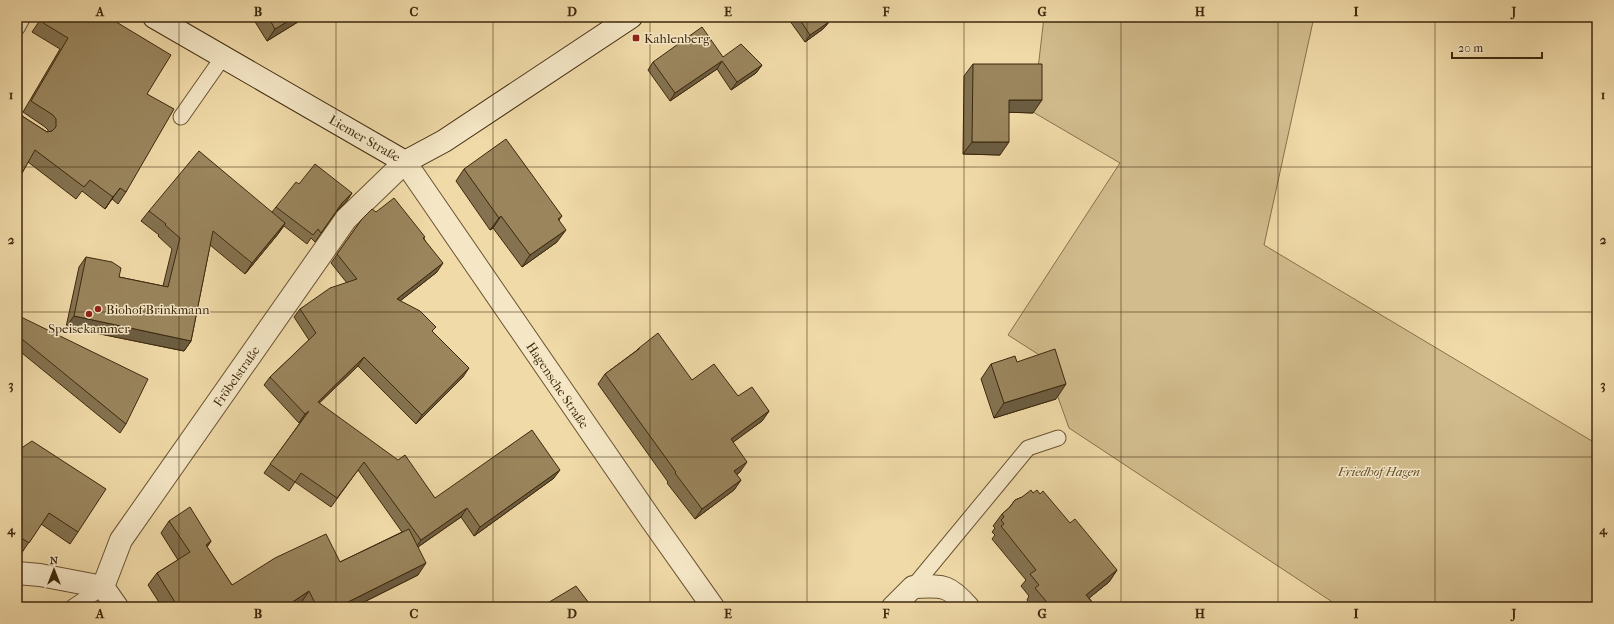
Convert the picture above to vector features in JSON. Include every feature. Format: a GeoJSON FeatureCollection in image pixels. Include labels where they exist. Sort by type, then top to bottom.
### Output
{"type":"FeatureCollection","features":[{"type":"Feature","properties":{"kind":"street","name":"Liemer Straße"},"geometry":{"type":"LineString","coordinates":[[154,17],[405,162],[444,141],[631,17]]}},
{"type":"Feature","properties":{"kind":"street","name":"Fröbelstraße"},"geometry":{"type":"LineString","coordinates":[[103,587],[121,540],[346,219],[405,162]]}},
{"type":"Feature","properties":{"kind":"street","name":"Hagensche Straße"},"geometry":{"type":"LineString","coordinates":[[405,162],[713,607]]}},
{"type":"Feature","properties":{"kind":"street"},"geometry":{"type":"LineString","coordinates":[[17,573],[40,575],[103,587],[117,607]]}},
{"type":"Feature","properties":{"kind":"street"},"geometry":{"type":"LineString","coordinates":[[893,607],[913,587],[942,586],[957,594],[968,607]]}},
{"type":"Feature","properties":{"kind":"lane"},"geometry":{"type":"LineString","coordinates":[[17,28],[23,17]]}},
{"type":"Feature","properties":{"kind":"lane"},"geometry":{"type":"LineString","coordinates":[[182,117],[223,57]]}},
{"type":"Feature","properties":{"kind":"lane"},"geometry":{"type":"LineString","coordinates":[[913,587],[1028,448],[1058,438]]}},
{"type":"Feature","properties":{"kind":"lane"},"geometry":{"type":"LineString","coordinates":[[73,607],[103,587]]}},
{"type":"Feature","properties":{"kind":"green space","name":"Friedhof Hagen"},"geometry":{"type":"Polygon","coordinates":[[[1044,17],[1314,17],[1264,245],[1597,444],[1597,607],[1340,607],[1069,428],[1044,358],[1008,335],[1120,163],[1033,112],[1044,17]]]}},
{"type":"Feature","properties":{"kind":"building"},"geometry":{"type":"Polygon","coordinates":[[[42,17],[108,17],[171,55],[147,94],[174,109],[126,192],[120,188],[113,197],[90,180],[84,187],[35,150],[17,182],[17,124],[22,116],[47,132],[52,131],[56,127],[56,119],[53,115],[31,101],[68,38],[40,21],[42,17]]]}},
{"type":"Feature","properties":{"kind":"building"},"geometry":{"type":"Polygon","coordinates":[[[268,17],[295,17],[275,29],[268,17]]]}},
{"type":"Feature","properties":{"kind":"building"},"geometry":{"type":"Polygon","coordinates":[[[798,17],[825,17],[829,22],[810,35],[798,17]]]}},
{"type":"Feature","properties":{"kind":"building"},"geometry":{"type":"Polygon","coordinates":[[[702,27],[723,57],[741,44],[762,65],[737,82],[722,61],[675,93],[653,62],[702,27]]]}},
{"type":"Feature","properties":{"kind":"building"},"geometry":{"type":"Polygon","coordinates":[[[973,64],[1042,64],[1042,100],[1009,100],[1009,142],[972,142],[973,64]]]}},
{"type":"Feature","properties":{"kind":"building"},"geometry":{"type":"Polygon","coordinates":[[[506,139],[562,216],[558,219],[566,230],[530,255],[501,216],[499,218],[464,169],[506,139]]]}},
{"type":"Feature","properties":{"kind":"building"},"geometry":{"type":"Polygon","coordinates":[[[199,151],[285,223],[252,263],[213,231],[191,341],[74,316],[86,257],[112,262],[121,268],[119,277],[168,287],[180,238],[165,225],[166,224],[149,211],[199,151]]]}},
{"type":"Feature","properties":{"kind":"building"},"geometry":{"type":"Polygon","coordinates":[[[315,164],[352,193],[342,203],[321,233],[318,229],[313,235],[276,207],[296,182],[299,184],[315,164]]]}},
{"type":"Feature","properties":{"kind":"building"},"geometry":{"type":"Polygon","coordinates":[[[394,198],[425,237],[423,238],[443,263],[397,299],[420,311],[436,327],[432,331],[469,368],[422,415],[364,357],[318,402],[398,460],[405,455],[435,498],[532,430],[560,470],[480,527],[467,508],[421,540],[364,462],[337,498],[301,473],[295,482],[270,464],[309,411],[305,414],[270,377],[316,333],[300,309],[330,288],[357,279],[337,254],[362,219],[372,209],[376,212],[394,198]]]}},
{"type":"Feature","properties":{"kind":"building"},"geometry":{"type":"Polygon","coordinates":[[[17,315],[148,379],[126,424],[17,335],[17,315]]]}},
{"type":"Feature","properties":{"kind":"building"},"geometry":{"type":"Polygon","coordinates":[[[658,333],[692,380],[714,364],[738,396],[752,387],[769,411],[731,439],[747,462],[734,471],[741,480],[702,509],[605,374],[658,333]]]}},
{"type":"Feature","properties":{"kind":"building"},"geometry":{"type":"Polygon","coordinates":[[[1055,349],[1066,384],[1004,403],[991,364],[1015,356],[1017,362],[1055,349]]]}},
{"type":"Feature","properties":{"kind":"building"},"geometry":{"type":"Polygon","coordinates":[[[32,441],[106,489],[78,532],[49,513],[29,543],[17,535],[17,451],[32,441]]]}},
{"type":"Feature","properties":{"kind":"building"},"geometry":{"type":"Polygon","coordinates":[[[1031,490],[1033,493],[1037,490],[1040,494],[1043,491],[1070,523],[1075,519],[1117,570],[1086,595],[1096,607],[1051,607],[1035,588],[1039,585],[1030,574],[1036,570],[1001,526],[1004,524],[1001,520],[1004,517],[1002,514],[1015,500],[1031,490]]]}},
{"type":"Feature","properties":{"kind":"building"},"geometry":{"type":"Polygon","coordinates":[[[190,507],[211,541],[206,545],[232,585],[275,558],[326,534],[340,562],[409,529],[426,563],[338,607],[317,607],[309,591],[285,607],[178,607],[157,573],[190,552],[169,521],[190,507]]]}},
{"type":"Feature","properties":{"kind":"building"},"geometry":{"type":"Polygon","coordinates":[[[576,586],[592,607],[541,607],[576,586]]]}},
{"type":"Feature","properties":{"kind":"place","name":"Kahlenberg"},"geometry":{"type":"Point","coordinates":[636,38]}},
{"type":"Feature","properties":{"kind":"place","name":"Biohof Brinkmann"},"geometry":{"type":"Point","coordinates":[98,309]}},
{"type":"Feature","properties":{"kind":"place","name":"Speisekammer"},"geometry":{"type":"Point","coordinates":[89,314]}}]}
